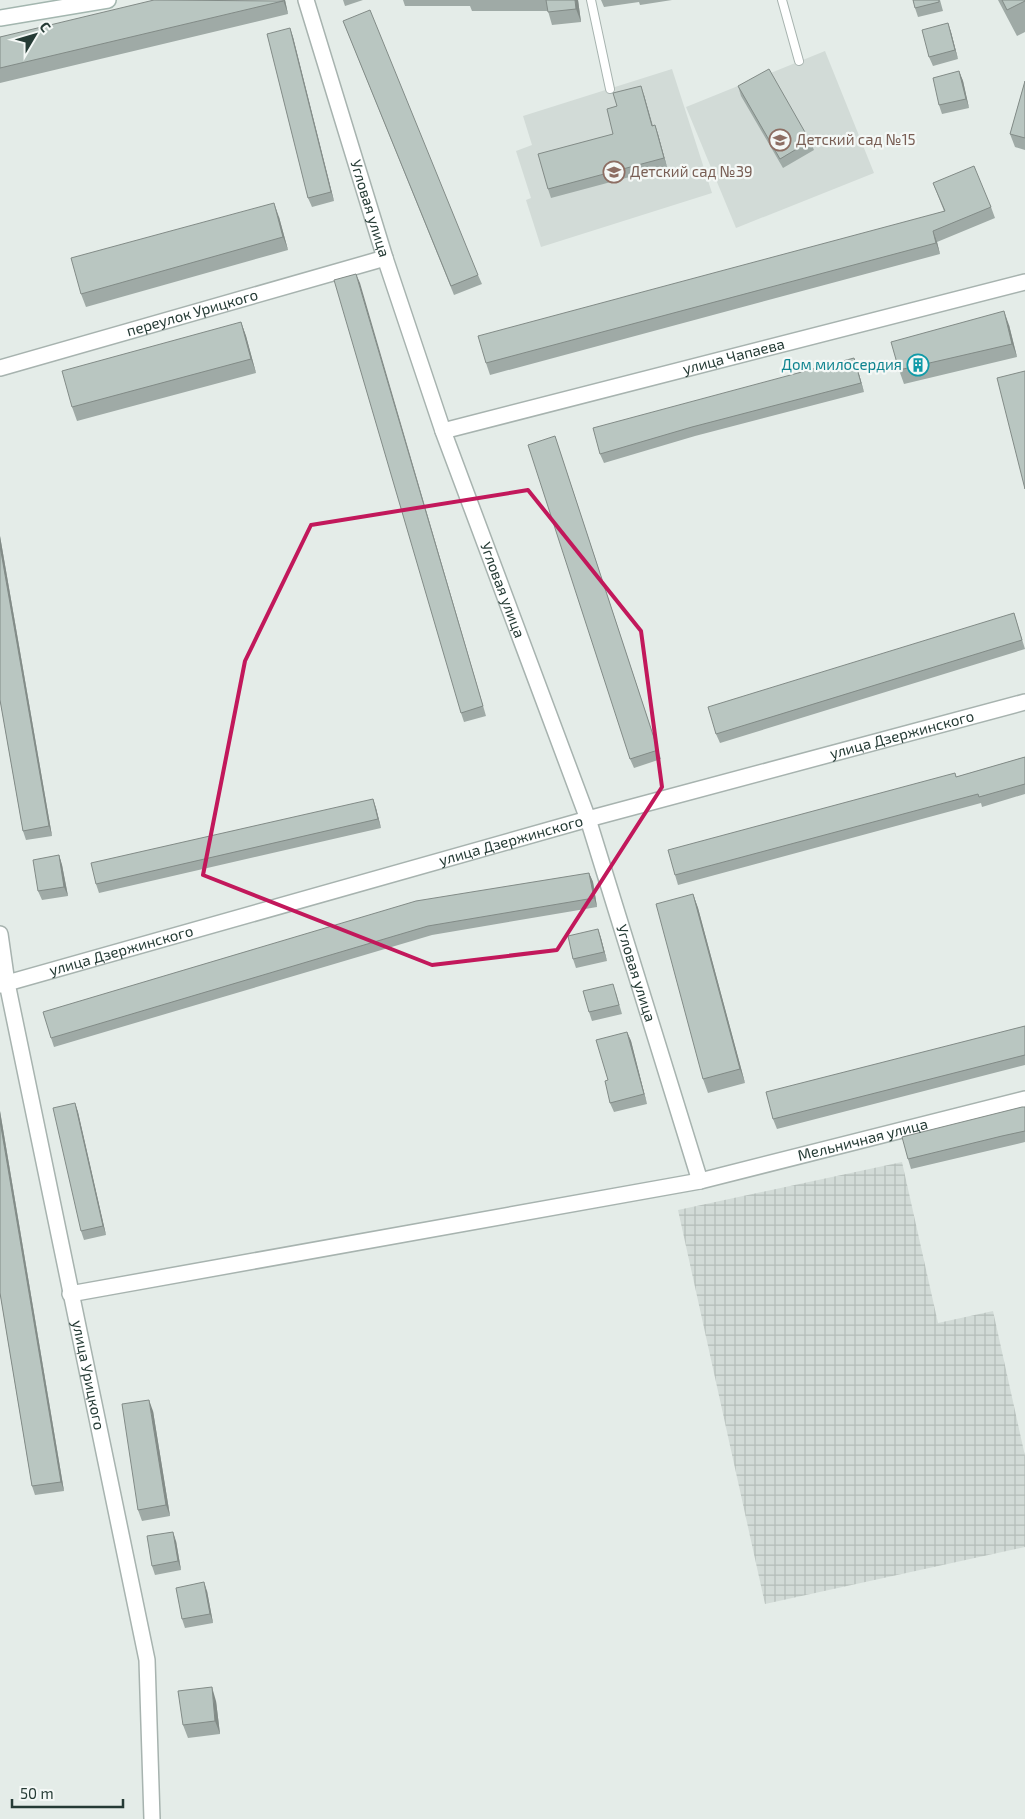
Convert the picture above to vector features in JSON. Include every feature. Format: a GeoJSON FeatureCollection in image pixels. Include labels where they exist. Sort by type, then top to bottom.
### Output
{"type":"FeatureCollection","features":[{"type":"Feature","properties":{"kind":"street"},"geometry":{"type":"LineString","coordinates":[[0,18],[108,0]]}},
{"type":"Feature","properties":{"kind":"street","name":"Угловая улица"},"geometry":{"type":"LineString","coordinates":[[306,0],[385,258],[443,431],[588,819],[700,1181]]}},
{"type":"Feature","properties":{"kind":"street","name":"переулок Урицкого"},"geometry":{"type":"LineString","coordinates":[[0,368],[385,258]]}},
{"type":"Feature","properties":{"kind":"street","name":"улица Чапаева"},"geometry":{"type":"LineString","coordinates":[[443,431],[1025,282]]}},
{"type":"Feature","properties":{"kind":"street","name":"улица Дзержинского"},"geometry":{"type":"LineString","coordinates":[[3,984],[588,819],[1025,702]]}},
{"type":"Feature","properties":{"kind":"street","name":"улица Урицкого"},"geometry":{"type":"LineString","coordinates":[[0,934],[3,984],[147,1660],[152,1819]]}},
{"type":"Feature","properties":{"kind":"street","name":"Мельничная улица"},"geometry":{"type":"LineString","coordinates":[[70,1294],[700,1181],[1025,1099]]}},
{"type":"Feature","properties":{"kind":"lane"},"geometry":{"type":"LineString","coordinates":[[591,0],[610,89]]}},
{"type":"Feature","properties":{"kind":"lane"},"geometry":{"type":"LineString","coordinates":[[782,0],[799,61]]}},
{"type":"Feature","properties":{"kind":"highlighted area"},"geometry":{"type":"Polygon","coordinates":[[[528,490],[641,631],[662,787],[557,950],[432,965],[203,875],[245,661],[311,525],[528,490]]]}},
{"type":"Feature","properties":{"kind":"shaded area","name":"Детский сад №15"},"geometry":{"type":"Polygon","coordinates":[[[825,51],[874,173],[736,228],[686,107],[825,51]]]}},
{"type":"Feature","properties":{"kind":"shaded area","name":"Детский сад №39"},"geometry":{"type":"Polygon","coordinates":[[[672,69],[712,193],[541,247],[526,200],[531,198],[516,151],[532,145],[523,116],[672,69]]]}},
{"type":"Feature","properties":{"kind":"shaded area"},"geometry":{"type":"Polygon","coordinates":[[[902,1162],[938,1323],[993,1311],[1025,1456],[1025,1547],[765,1604],[678,1210],[902,1162]]]}},
{"type":"Feature","properties":{"kind":"building"},"geometry":{"type":"Polygon","coordinates":[[[154,0],[283,1],[0,68],[0,37],[154,0]]]}},
{"type":"Feature","properties":{"kind":"building"},"geometry":{"type":"Polygon","coordinates":[[[546,0],[575,0],[576,9],[548,12],[546,0]]]}},
{"type":"Feature","properties":{"kind":"building"},"geometry":{"type":"Polygon","coordinates":[[[913,0],[939,0],[939,2],[915,8],[913,0]]]}},
{"type":"Feature","properties":{"kind":"building"},"geometry":{"type":"Polygon","coordinates":[[[1002,0],[1025,0],[1025,1],[1007,10],[1002,0]]]}},
{"type":"Feature","properties":{"kind":"building"},"geometry":{"type":"Polygon","coordinates":[[[370,10],[478,275],[451,286],[343,21],[370,10]]]}},
{"type":"Feature","properties":{"kind":"building"},"geometry":{"type":"Polygon","coordinates":[[[948,23],[955,50],[929,57],[922,30],[948,23]]]}},
{"type":"Feature","properties":{"kind":"building"},"geometry":{"type":"Polygon","coordinates":[[[290,28],[331,192],[308,198],[267,34],[290,28]]]}},
{"type":"Feature","properties":{"kind":"building"},"geometry":{"type":"Polygon","coordinates":[[[769,69],[810,141],[780,159],[738,86],[769,69]]]}},
{"type":"Feature","properties":{"kind":"building"},"geometry":{"type":"Polygon","coordinates":[[[959,71],[966,99],[939,105],[933,78],[959,71]]]}},
{"type":"Feature","properties":{"kind":"building"},"geometry":{"type":"Polygon","coordinates":[[[1025,81],[1025,138],[1010,134],[1025,81]]]}},
{"type":"Feature","properties":{"kind":"building"},"geometry":{"type":"Polygon","coordinates":[[[641,86],[652,126],[655,125],[664,158],[548,189],[538,154],[613,134],[607,109],[617,106],[613,93],[641,86]]]}},
{"type":"Feature","properties":{"kind":"building"},"geometry":{"type":"Polygon","coordinates":[[[974,166],[991,207],[933,231],[936,243],[486,363],[478,336],[945,211],[933,183],[974,166]]]}},
{"type":"Feature","properties":{"kind":"building"},"geometry":{"type":"Polygon","coordinates":[[[274,203],[283,237],[81,294],[71,258],[274,203]]]}},
{"type":"Feature","properties":{"kind":"building"},"geometry":{"type":"Polygon","coordinates":[[[356,274],[483,706],[461,713],[334,280],[356,274]]]}},
{"type":"Feature","properties":{"kind":"building"},"geometry":{"type":"Polygon","coordinates":[[[1004,311],[1012,344],[899,370],[891,342],[1004,311]]]}},
{"type":"Feature","properties":{"kind":"building"},"geometry":{"type":"Polygon","coordinates":[[[241,322],[251,359],[72,407],[62,371],[241,322]]]}},
{"type":"Feature","properties":{"kind":"building"},"geometry":{"type":"Polygon","coordinates":[[[854,358],[861,383],[692,427],[600,454],[593,428],[854,358]]]}},
{"type":"Feature","properties":{"kind":"building"},"geometry":{"type":"Polygon","coordinates":[[[1025,371],[1025,489],[997,378],[1025,371]]]}},
{"type":"Feature","properties":{"kind":"building"},"geometry":{"type":"Polygon","coordinates":[[[555,436],[658,750],[630,759],[528,445],[555,436]]]}},
{"type":"Feature","properties":{"kind":"building"},"geometry":{"type":"Polygon","coordinates":[[[0,546],[49,826],[23,831],[0,700],[0,546]]]}},
{"type":"Feature","properties":{"kind":"building"},"geometry":{"type":"Polygon","coordinates":[[[1014,613],[1022,640],[716,734],[708,707],[1014,613]]]}},
{"type":"Feature","properties":{"kind":"building"},"geometry":{"type":"Polygon","coordinates":[[[1025,757],[1025,784],[979,797],[978,794],[675,875],[668,850],[955,773],[956,777],[1025,757]]]}},
{"type":"Feature","properties":{"kind":"building"},"geometry":{"type":"Polygon","coordinates":[[[373,799],[378,819],[96,884],[91,863],[373,799]]]}},
{"type":"Feature","properties":{"kind":"building"},"geometry":{"type":"Polygon","coordinates":[[[59,855],[64,887],[38,891],[33,860],[59,855]]]}},
{"type":"Feature","properties":{"kind":"building"},"geometry":{"type":"Polygon","coordinates":[[[589,873],[594,898],[428,926],[51,1038],[43,1012],[416,901],[589,873]]]}},
{"type":"Feature","properties":{"kind":"building"},"geometry":{"type":"Polygon","coordinates":[[[693,894],[740,1069],[703,1079],[656,904],[693,894]]]}},
{"type":"Feature","properties":{"kind":"building"},"geometry":{"type":"Polygon","coordinates":[[[598,929],[604,952],[573,959],[568,936],[598,929]]]}},
{"type":"Feature","properties":{"kind":"building"},"geometry":{"type":"Polygon","coordinates":[[[613,984],[619,1005],[589,1012],[583,991],[613,984]]]}},
{"type":"Feature","properties":{"kind":"building"},"geometry":{"type":"Polygon","coordinates":[[[1025,1026],[1025,1055],[773,1119],[766,1092],[1025,1026]]]}},
{"type":"Feature","properties":{"kind":"building"},"geometry":{"type":"Polygon","coordinates":[[[627,1032],[644,1094],[610,1103],[605,1081],[608,1080],[596,1040],[627,1032]]]}},
{"type":"Feature","properties":{"kind":"building"},"geometry":{"type":"Polygon","coordinates":[[[75,1103],[103,1226],[81,1231],[53,1108],[75,1103]]]}},
{"type":"Feature","properties":{"kind":"building"},"geometry":{"type":"Polygon","coordinates":[[[1025,1107],[1025,1131],[908,1159],[902,1137],[1025,1107]]]}},
{"type":"Feature","properties":{"kind":"building"},"geometry":{"type":"Polygon","coordinates":[[[0,1121],[61,1482],[32,1486],[0,1293],[0,1121]]]}},
{"type":"Feature","properties":{"kind":"building"},"geometry":{"type":"Polygon","coordinates":[[[149,1400],[166,1505],[138,1510],[122,1404],[149,1400]]]}},
{"type":"Feature","properties":{"kind":"building"},"geometry":{"type":"Polygon","coordinates":[[[173,1532],[178,1561],[152,1566],[147,1536],[173,1532]]]}},
{"type":"Feature","properties":{"kind":"building"},"geometry":{"type":"Polygon","coordinates":[[[204,1582],[210,1614],[182,1619],[176,1588],[204,1582]]]}},
{"type":"Feature","properties":{"kind":"building"},"geometry":{"type":"Polygon","coordinates":[[[212,1687],[215,1721],[183,1725],[178,1691],[212,1687]]]}},
{"type":"Feature","properties":{"kind":"place","name":"Детский сад №15"},"geometry":{"type":"Point","coordinates":[780,140]}},
{"type":"Feature","properties":{"kind":"place","name":"Детский сад №39"},"geometry":{"type":"Point","coordinates":[614,172]}},
{"type":"Feature","properties":{"kind":"place","name":"Дом милосердия"},"geometry":{"type":"Point","coordinates":[918,365]}}]}
